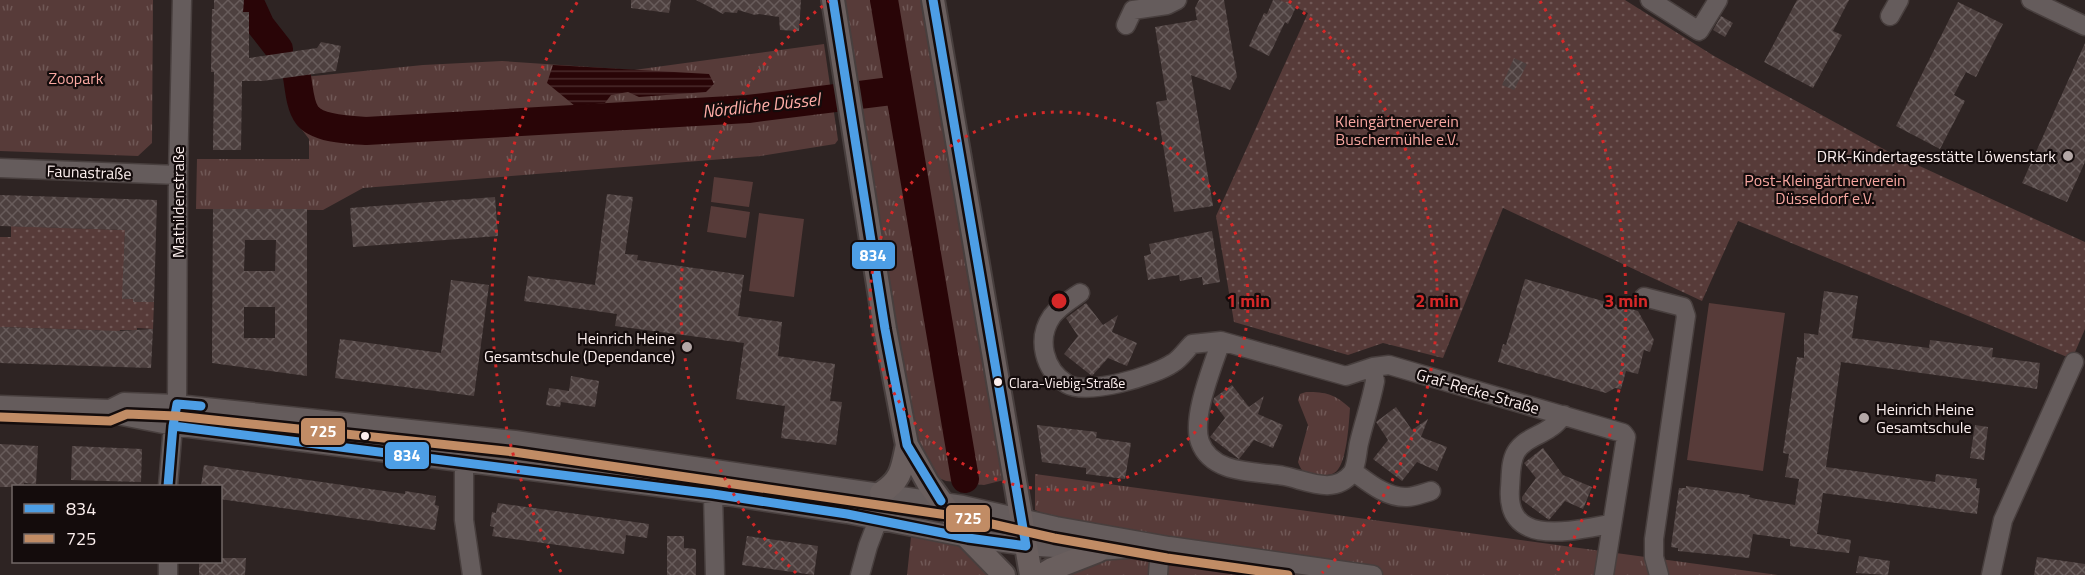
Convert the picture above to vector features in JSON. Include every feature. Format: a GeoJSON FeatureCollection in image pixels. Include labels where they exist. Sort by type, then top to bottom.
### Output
{"type":"FeatureCollection","features":[{"type":"Feature","properties":{"kind":"main road"},"geometry":{"type":"LineString","coordinates":[[833,0],[885,329],[907,445],[940,501],[968,538],[1004,575]]}},
{"type":"Feature","properties":{"kind":"main road"},"geometry":{"type":"LineString","coordinates":[[933,0],[1031,575]]}},
{"type":"Feature","properties":{"kind":"main road"},"geometry":{"type":"LineString","coordinates":[[880,493],[897,480],[907,445]]}},
{"type":"Feature","properties":{"kind":"main road"},"geometry":{"type":"LineString","coordinates":[[1042,575],[1098,551]]}},
{"type":"Feature","properties":{"kind":"street","name":"Mathildenstraße"},"geometry":{"type":"LineString","coordinates":[[168,485],[177,404],[178,175],[182,0]]}},
{"type":"Feature","properties":{"kind":"street"},"geometry":{"type":"LineString","coordinates":[[1126,25],[1133,10],[1167,5],[1177,0]]}},
{"type":"Feature","properties":{"kind":"street"},"geometry":{"type":"LineString","coordinates":[[1650,0],[1699,31],[1718,0]]}},
{"type":"Feature","properties":{"kind":"street"},"geometry":{"type":"LineString","coordinates":[[2031,0],[2085,26]]}},
{"type":"Feature","properties":{"kind":"street","name":"Faunastraße"},"geometry":{"type":"LineString","coordinates":[[0,168],[178,175]]}},
{"type":"Feature","properties":{"kind":"street","name":"Graf-Recke-Straße"},"geometry":{"type":"LineString","coordinates":[[1080,293],[1060,307],[1051,318],[1046,330],[1045,356],[1052,370],[1068,384],[1077,387],[1097,388],[1123,382],[1174,363],[1192,344],[1221,341],[1346,376],[1373,367],[1389,365],[1623,433],[1626,437],[1604,575]]}},
{"type":"Feature","properties":{"kind":"street"},"geometry":{"type":"LineString","coordinates":[[1644,297],[1683,307],[1686,316],[1654,539],[1654,557],[1659,575]]}},
{"type":"Feature","properties":{"kind":"street"},"geometry":{"type":"LineString","coordinates":[[1221,341],[1197,416],[1197,430],[1200,443],[1205,451],[1230,469],[1286,476],[1314,485],[1338,484],[1354,472],[1375,381],[1373,367]]}},
{"type":"Feature","properties":{"kind":"street"},"geometry":{"type":"LineString","coordinates":[[1991,575],[2003,520],[2074,362]]}},
{"type":"Feature","properties":{"kind":"street"},"geometry":{"type":"LineString","coordinates":[[111,410],[124,402],[177,404],[467,435],[940,501],[1165,547],[1373,575]]}},
{"type":"Feature","properties":{"kind":"street"},"geometry":{"type":"LineString","coordinates":[[0,405],[111,410],[122,416],[173,426],[713,494],[1026,546],[1098,551],[1165,547]]}},
{"type":"Feature","properties":{"kind":"street"},"geometry":{"type":"LineString","coordinates":[[1564,415],[1553,427],[1522,445],[1515,454],[1509,503],[1515,515],[1536,531],[1556,533],[1611,524]]}},
{"type":"Feature","properties":{"kind":"street"},"geometry":{"type":"LineString","coordinates":[[467,435],[464,464],[464,520],[472,575]]}},
{"type":"Feature","properties":{"kind":"street"},"geometry":{"type":"LineString","coordinates":[[1354,472],[1389,494],[1407,497],[1431,490]]}},
{"type":"Feature","properties":{"kind":"street"},"geometry":{"type":"LineString","coordinates":[[713,494],[715,575]]}},
{"type":"Feature","properties":{"kind":"street"},"geometry":{"type":"LineString","coordinates":[[860,575],[878,520]]}},
{"type":"Feature","properties":{"kind":"street"},"geometry":{"type":"LineString","coordinates":[[1158,575],[1165,547]]}},
{"type":"Feature","properties":{"kind":"green space","name":"Zoopark"},"geometry":{"type":"Polygon","coordinates":[[[0,0],[153,0],[152,143],[138,156],[0,151],[0,0]]]}},
{"type":"Feature","properties":{"kind":"green space"},"geometry":{"type":"Polygon","coordinates":[[[836,0],[930,0],[1004,480],[984,485],[946,481],[934,476],[913,443],[836,0]]]}},
{"type":"Feature","properties":{"kind":"green space","name":"Kleingärtnerverein Buschermühle e.V."},"geometry":{"type":"Polygon","coordinates":[[[1279,0],[1625,0],[1714,56],[1889,152],[2085,242],[2085,329],[2072,359],[1738,221],[1702,301],[1503,208],[1443,358],[1383,343],[1348,355],[1234,322],[1216,216],[1308,13],[1279,0]]]}},
{"type":"Feature","properties":{"kind":"green space"},"geometry":{"type":"Polygon","coordinates":[[[824,44],[838,140],[835,144],[761,156],[363,188],[323,210],[196,209],[197,159],[309,159],[309,139],[293,118],[284,79],[423,65],[502,61],[634,70],[824,44]]]}},
{"type":"Feature","properties":{"kind":"green space"},"geometry":{"type":"Polygon","coordinates":[[[714,177],[753,182],[749,207],[711,202],[714,177]]]}},
{"type":"Feature","properties":{"kind":"green space"},"geometry":{"type":"Polygon","coordinates":[[[711,206],[750,212],[746,238],[707,232],[711,206]]]}},
{"type":"Feature","properties":{"kind":"green space"},"geometry":{"type":"Polygon","coordinates":[[[759,213],[804,219],[794,297],[749,291],[759,213]]]}},
{"type":"Feature","properties":{"kind":"green space"},"geometry":{"type":"Polygon","coordinates":[[[11,226],[125,230],[123,298],[133,299],[134,302],[154,302],[153,329],[137,328],[137,334],[131,330],[120,330],[119,333],[95,330],[94,333],[88,330],[0,327],[0,237],[11,237],[11,226]]]}},
{"type":"Feature","properties":{"kind":"green space"},"geometry":{"type":"Polygon","coordinates":[[[1709,303],[1785,313],[1763,471],[1687,460],[1709,303]]]}},
{"type":"Feature","properties":{"kind":"green space"},"geometry":{"type":"Polygon","coordinates":[[[1306,392],[1330,395],[1350,408],[1345,453],[1338,469],[1332,474],[1315,476],[1306,474],[1298,462],[1308,425],[1298,400],[1300,394],[1306,392]]]}},
{"type":"Feature","properties":{"kind":"green space"},"geometry":{"type":"Polygon","coordinates":[[[197,415],[287,423],[446,443],[449,447],[445,454],[196,420],[194,417],[197,415]]]}},
{"type":"Feature","properties":{"kind":"green space"},"geometry":{"type":"Polygon","coordinates":[[[482,448],[933,508],[942,519],[482,458],[478,455],[482,448]]]}},
{"type":"Feature","properties":{"kind":"green space"},"geometry":{"type":"Polygon","coordinates":[[[1035,474],[1778,575],[1059,575],[1093,561],[1105,528],[1057,519],[1035,510],[1035,474]]]}},
{"type":"Feature","properties":{"kind":"green space"},"geometry":{"type":"Polygon","coordinates":[[[911,537],[949,543],[967,549],[993,575],[907,575],[911,537]]]}},
{"type":"Feature","properties":{"kind":"shaded area"},"geometry":{"type":"Polygon","coordinates":[[[553,65],[709,74],[714,84],[706,92],[639,97],[628,92],[611,95],[605,103],[575,106],[547,83],[553,65]]]}},
{"type":"Feature","properties":{"kind":"building"},"geometry":{"type":"Polygon","coordinates":[[[214,0],[244,0],[243,12],[249,12],[249,58],[317,48],[321,42],[341,46],[336,71],[262,81],[242,81],[241,150],[213,150],[214,72],[211,72],[214,0]]]}},
{"type":"Feature","properties":{"kind":"building"},"geometry":{"type":"Polygon","coordinates":[[[631,0],[671,0],[669,13],[631,8],[631,0]]]}},
{"type":"Feature","properties":{"kind":"building"},"geometry":{"type":"Polygon","coordinates":[[[696,0],[801,0],[799,31],[780,30],[779,17],[755,15],[738,10],[737,13],[725,12],[723,14],[696,0]]]}},
{"type":"Feature","properties":{"kind":"building"},"geometry":{"type":"Polygon","coordinates":[[[1199,0],[1224,0],[1237,77],[1230,90],[1191,75],[1213,206],[1174,212],[1156,102],[1167,100],[1155,27],[1197,20],[1195,8],[1199,0]]]}},
{"type":"Feature","properties":{"kind":"building"},"geometry":{"type":"Polygon","coordinates":[[[1273,0],[1296,7],[1288,24],[1285,22],[1269,56],[1249,46],[1264,13],[1267,14],[1273,0]]]}},
{"type":"Feature","properties":{"kind":"building"},"geometry":{"type":"Polygon","coordinates":[[[1797,0],[1849,0],[1833,31],[1842,35],[1813,88],[1764,62],[1797,0]]]}},
{"type":"Feature","properties":{"kind":"building"},"geometry":{"type":"Polygon","coordinates":[[[1958,2],[2003,24],[1976,77],[1966,72],[1954,95],[1965,101],[1940,149],[1896,126],[1958,2]]]}},
{"type":"Feature","properties":{"kind":"building"},"geometry":{"type":"Polygon","coordinates":[[[1721,16],[1733,23],[1725,37],[1713,30],[1721,16]]]}},
{"type":"Feature","properties":{"kind":"building"},"geometry":{"type":"Polygon","coordinates":[[[2085,43],[2085,162],[2067,202],[2022,183],[2085,43]]]}},
{"type":"Feature","properties":{"kind":"building"},"geometry":{"type":"Polygon","coordinates":[[[1514,58],[1527,64],[1514,90],[1502,85],[1514,58]]]}},
{"type":"Feature","properties":{"kind":"building"},"geometry":{"type":"Polygon","coordinates":[[[607,194],[633,197],[625,254],[638,255],[637,260],[744,275],[738,316],[782,322],[778,356],[835,364],[830,401],[842,402],[836,445],[781,438],[785,406],[736,399],[744,343],[615,326],[617,314],[524,301],[528,276],[595,285],[607,194]]]}},
{"type":"Feature","properties":{"kind":"building"},"geometry":{"type":"Polygon","coordinates":[[[0,195],[157,200],[154,302],[133,302],[133,299],[122,299],[125,230],[0,226],[0,195]]]}},
{"type":"Feature","properties":{"kind":"building"},"geometry":{"type":"Polygon","coordinates":[[[495,197],[498,236],[353,247],[350,208],[495,197]]]}},
{"type":"Feature","properties":{"kind":"building"},"geometry":{"type":"Polygon","coordinates":[[[213,209],[307,209],[307,376],[212,363],[213,209]],[[245,240],[244,271],[275,271],[276,240],[245,240]],[[244,307],[244,338],[275,338],[275,307],[244,307]]]}},
{"type":"Feature","properties":{"kind":"building"},"geometry":{"type":"Polygon","coordinates":[[[1212,231],[1220,282],[1203,285],[1202,277],[1180,281],[1179,275],[1148,280],[1144,256],[1151,254],[1149,244],[1212,231]]]}},
{"type":"Feature","properties":{"kind":"building"},"geometry":{"type":"Polygon","coordinates":[[[1525,279],[1638,311],[1654,340],[1650,352],[1644,350],[1638,374],[1626,371],[1621,389],[1615,388],[1606,393],[1498,362],[1503,344],[1506,345],[1525,279]]]}},
{"type":"Feature","properties":{"kind":"building"},"geometry":{"type":"Polygon","coordinates":[[[451,280],[489,285],[474,396],[335,378],[340,339],[441,353],[451,280]]]}},
{"type":"Feature","properties":{"kind":"building"},"geometry":{"type":"Polygon","coordinates":[[[1824,291],[1858,296],[1852,338],[1929,348],[1930,340],[1993,348],[1992,357],[2040,363],[2037,389],[1841,362],[1826,467],[1935,482],[1936,474],[1977,479],[1976,488],[1980,488],[1977,514],[1823,493],[1817,534],[1851,540],[1849,553],[1790,546],[1790,539],[1753,534],[1749,558],[1678,551],[1678,548],[1671,547],[1679,488],[1686,488],[1686,486],[1750,495],[1749,497],[1756,499],[1795,505],[1799,479],[1785,477],[1789,454],[1783,453],[1797,357],[1804,358],[1804,333],[1818,335],[1824,291]]]}},
{"type":"Feature","properties":{"kind":"building"},"geometry":{"type":"Polygon","coordinates":[[[1086,303],[1103,325],[1118,315],[1112,332],[1137,343],[1127,366],[1108,358],[1092,376],[1064,354],[1078,336],[1066,318],[1086,303]]]}},
{"type":"Feature","properties":{"kind":"building"},"geometry":{"type":"Polygon","coordinates":[[[0,327],[119,331],[153,329],[151,368],[0,363],[0,327]]]}},
{"type":"Feature","properties":{"kind":"building"},"geometry":{"type":"Polygon","coordinates":[[[571,376],[599,381],[595,407],[561,402],[560,407],[546,405],[549,388],[569,391],[571,376]]]}},
{"type":"Feature","properties":{"kind":"building"},"geometry":{"type":"Polygon","coordinates":[[[1232,385],[1249,407],[1264,396],[1258,414],[1283,425],[1273,448],[1254,440],[1239,459],[1210,437],[1225,418],[1213,402],[1214,398],[1232,385]]]}},
{"type":"Feature","properties":{"kind":"building"},"geometry":{"type":"Polygon","coordinates":[[[1396,407],[1412,430],[1428,419],[1421,437],[1447,447],[1437,471],[1417,462],[1402,481],[1373,459],[1388,440],[1376,422],[1396,407]]]}},
{"type":"Feature","properties":{"kind":"building"},"geometry":{"type":"Polygon","coordinates":[[[1037,425],[1097,432],[1096,438],[1131,443],[1125,479],[1086,474],[1086,468],[1042,462],[1037,425]]]}},
{"type":"Feature","properties":{"kind":"building"},"geometry":{"type":"Polygon","coordinates":[[[1975,425],[1988,427],[1984,460],[1970,458],[1975,425]]]}},
{"type":"Feature","properties":{"kind":"building"},"geometry":{"type":"Polygon","coordinates":[[[0,444],[38,446],[36,484],[24,483],[24,485],[12,485],[12,487],[0,487],[0,444]]]}},
{"type":"Feature","properties":{"kind":"building"},"geometry":{"type":"Polygon","coordinates":[[[72,446],[142,449],[141,482],[71,480],[72,446]]]}},
{"type":"Feature","properties":{"kind":"building"},"geometry":{"type":"Polygon","coordinates":[[[1543,448],[1563,475],[1592,487],[1583,509],[1565,501],[1549,520],[1522,500],[1536,478],[1524,463],[1543,448]]]}},
{"type":"Feature","properties":{"kind":"building"},"geometry":{"type":"Polygon","coordinates":[[[204,465],[405,494],[405,491],[436,496],[435,505],[439,506],[435,530],[222,499],[222,485],[201,485],[204,465]]]}},
{"type":"Feature","properties":{"kind":"building"},"geometry":{"type":"Polygon","coordinates":[[[498,503],[649,524],[647,538],[626,535],[624,554],[492,536],[494,527],[490,526],[492,512],[496,513],[498,503]]]}},
{"type":"Feature","properties":{"kind":"building"},"geometry":{"type":"Polygon","coordinates":[[[667,536],[684,536],[684,548],[696,549],[696,575],[667,575],[667,536]]]}},
{"type":"Feature","properties":{"kind":"building"},"geometry":{"type":"Polygon","coordinates":[[[747,536],[818,546],[814,575],[742,565],[747,536]]]}},
{"type":"Feature","properties":{"kind":"building"},"geometry":{"type":"Polygon","coordinates":[[[1859,556],[1890,561],[1888,575],[1856,573],[1859,556]]]}},
{"type":"Feature","properties":{"kind":"building"},"geometry":{"type":"Polygon","coordinates":[[[2037,557],[2085,564],[2085,575],[2034,575],[2037,557]]]}},
{"type":"Feature","properties":{"kind":"building"},"geometry":{"type":"Polygon","coordinates":[[[222,558],[246,558],[245,575],[199,575],[199,563],[222,563],[222,558]]]}},
{"type":"Feature","properties":{"kind":"waterway","name":"Nördliche Düssel"},"geometry":{"type":"LineString","coordinates":[[249,0],[261,26],[279,49]]}},
{"type":"Feature","properties":{"kind":"waterway","name":"Nördliche Düssel"},"geometry":{"type":"LineString","coordinates":[[884,0],[965,479]]}},
{"type":"Feature","properties":{"kind":"waterway","name":"Nördliche Düssel"},"geometry":{"type":"LineString","coordinates":[[297,77],[303,107],[312,120],[334,128],[366,131],[748,109],[899,90]]}},
{"type":"Feature","properties":{"kind":"transit line","name":"834"},"geometry":{"type":"LineString","coordinates":[[833,0],[885,329],[907,445],[941,501]]}},
{"type":"Feature","properties":{"kind":"transit line","name":"834"},"geometry":{"type":"LineString","coordinates":[[173,426],[713,494],[847,514],[968,538],[1026,546],[933,0]]}},
{"type":"Feature","properties":{"kind":"transit line","name":"834"},"geometry":{"type":"LineString","coordinates":[[168,485],[177,404],[201,406]]}},
{"type":"Feature","properties":{"kind":"transit line","name":"725"},"geometry":{"type":"LineString","coordinates":[[0,417],[110,421],[127,414],[176,416],[514,452],[961,517],[1054,538],[1167,558],[1288,575]]}},
{"type":"Feature","properties":{"kind":"place","name":"DRK-Kindertagesstätte Löwenstark"},"geometry":{"type":"Point","coordinates":[2068,156]}},
{"type":"Feature","properties":{"kind":"place","name":"Heinrich Heine Gesamtschule (Dependance)"},"geometry":{"type":"Point","coordinates":[687,347]}},
{"type":"Feature","properties":{"kind":"place","name":"Clara-Viebig-Straße"},"geometry":{"type":"Point","coordinates":[998,382]}},
{"type":"Feature","properties":{"kind":"place","name":"Heinrich Heine Gesamtschule"},"geometry":{"type":"Point","coordinates":[1864,418]}},
{"type":"Feature","properties":{"kind":"park label","name":"Post-Kleingärtnerverein Düsseldorf e.V."},"geometry":{"type":"Point","coordinates":[1825,189]}}]}
